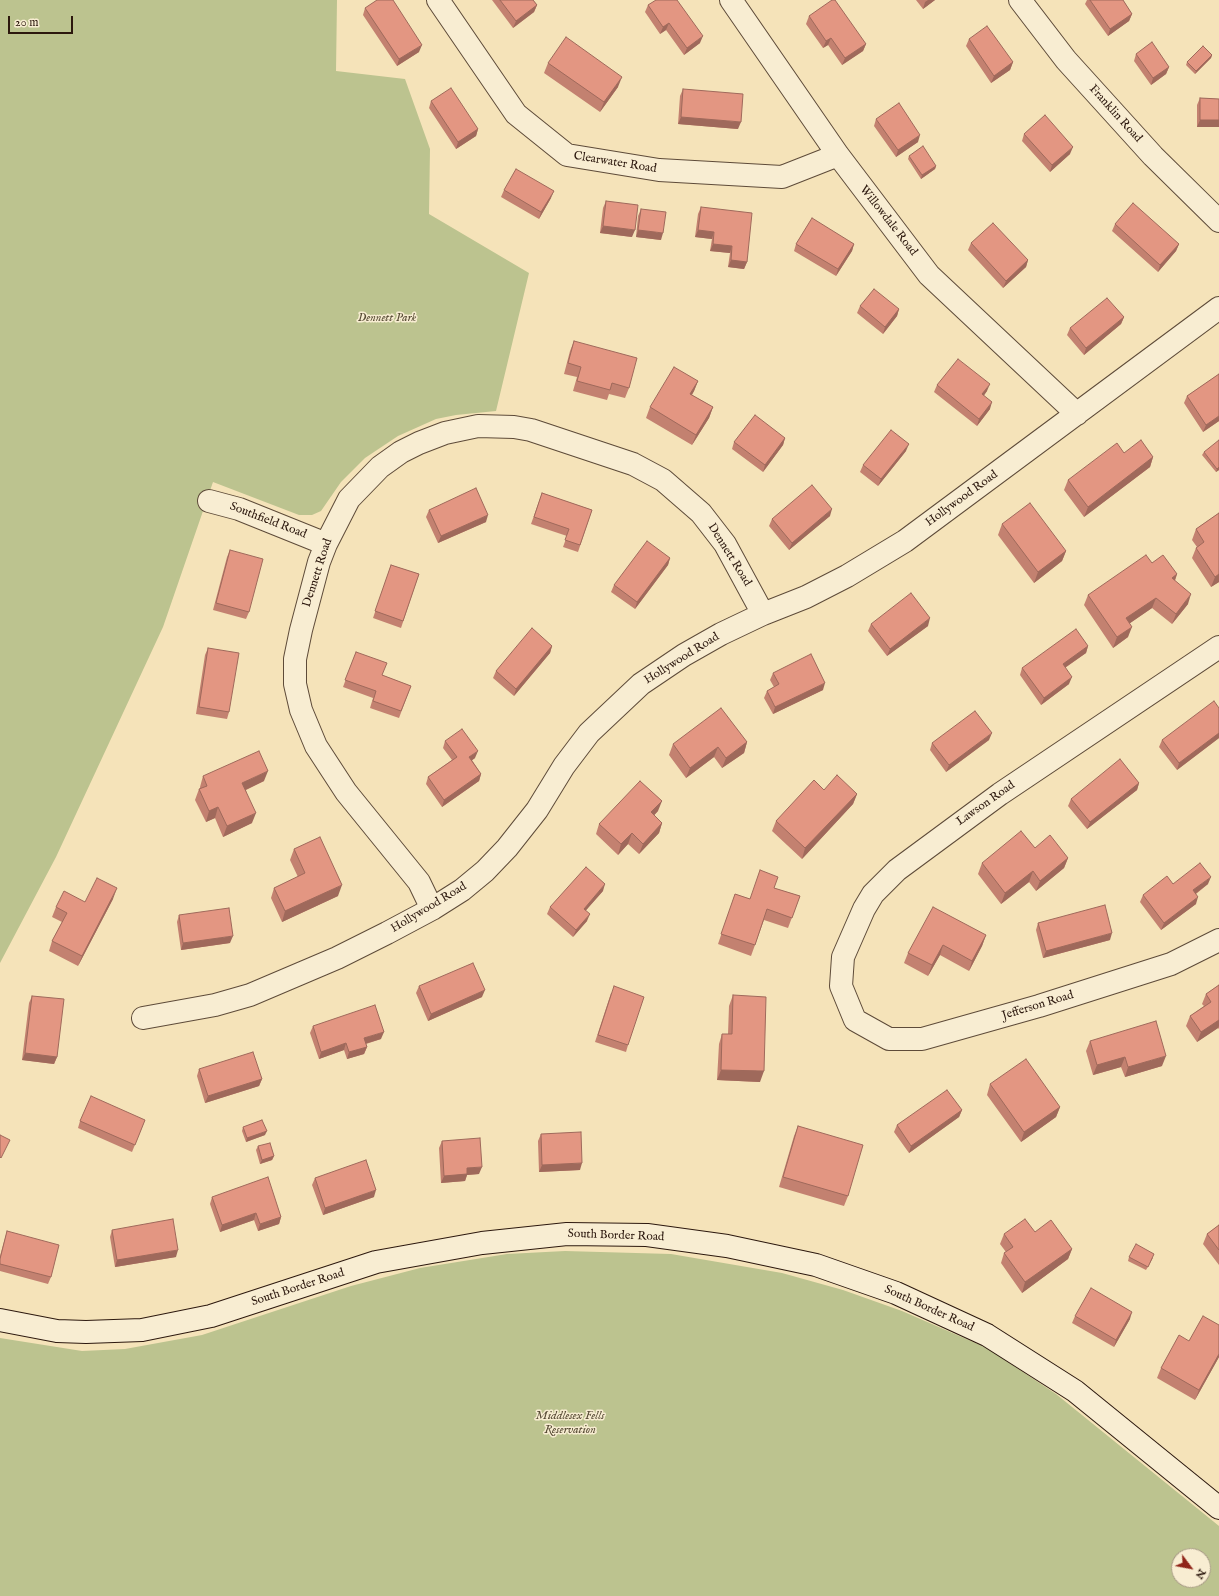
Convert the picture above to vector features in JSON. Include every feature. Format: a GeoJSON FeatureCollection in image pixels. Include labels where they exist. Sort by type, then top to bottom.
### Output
{"type":"FeatureCollection","features":[{"type":"Feature","properties":{"kind":"street","name":"Clearwater Road"},"geometry":{"type":"LineString","coordinates":[[438,0],[516,114],[567,155],[659,170],[782,177],[838,155]]}},
{"type":"Feature","properties":{"kind":"street","name":"Willowdale Road"},"geometry":{"type":"LineString","coordinates":[[731,0],[838,155],[929,274],[1077,414]]}},
{"type":"Feature","properties":{"kind":"street","name":"Franklin Road"},"geometry":{"type":"LineString","coordinates":[[1020,0],[1066,60],[1153,156],[1219,221]]}},
{"type":"Feature","properties":{"kind":"street","name":"Hollywood Road"},"geometry":{"type":"LineString","coordinates":[[143,1018],[214,1005],[250,996],[337,958],[432,909],[473,880],[507,848],[536,810],[576,749],[604,718],[646,680],[684,655],[764,614],[806,596],[876,559],[963,499],[1219,308]]}},
{"type":"Feature","properties":{"kind":"street","name":"Dennett Road"},"geometry":{"type":"LineString","coordinates":[[432,909],[419,882],[350,798],[330,769],[310,733],[301,710],[296,684],[295,660],[306,611],[326,544],[349,499],[375,471],[401,452],[432,438],[478,426],[514,427],[545,434],[633,464],[673,488],[692,504],[718,533],[764,614]]}},
{"type":"Feature","properties":{"kind":"street","name":"Southfield Road"},"geometry":{"type":"LineString","coordinates":[[209,501],[239,509],[326,544]]}},
{"type":"Feature","properties":{"kind":"street","name":"Lawson Road"},"geometry":{"type":"LineString","coordinates":[[855,1020],[841,986],[843,957],[864,909],[873,894],[892,875],[920,852],[1000,794],[1219,647]]}},
{"type":"Feature","properties":{"kind":"street","name":"Jefferson Road"},"geometry":{"type":"LineString","coordinates":[[855,1020],[889,1039],[922,1039],[1039,1006],[1171,964],[1219,940]]}},
{"type":"Feature","properties":{"kind":"street","name":"South Border Road"},"geometry":{"type":"LineString","coordinates":[[0,1320],[57,1331],[110,1332],[142,1330],[211,1316],[376,1262],[482,1243],[567,1234],[647,1235],[727,1246],[824,1267],[896,1292],[987,1335],[1075,1391],[1218,1505]]}},
{"type":"Feature","properties":{"kind":"green space","name":"Dennett Park"},"geometry":{"type":"Polygon","coordinates":[[[0,0],[337,0],[336,71],[405,79],[430,149],[429,214],[529,273],[496,411],[456,415],[436,419],[398,436],[365,458],[341,482],[321,511],[312,515],[299,515],[213,482],[163,627],[56,857],[0,963],[0,0]]]}},
{"type":"Feature","properties":{"kind":"green space","name":"Middlesex Fells Reservation"},"geometry":{"type":"Polygon","coordinates":[[[565,1251],[671,1254],[782,1273],[843,1290],[902,1311],[987,1348],[1056,1394],[1219,1526],[1219,1596],[0,1596],[0,1338],[82,1351],[125,1349],[202,1335],[351,1286],[420,1268],[507,1254],[565,1251]]]}},
{"type":"Feature","properties":{"kind":"building"},"geometry":{"type":"Polygon","coordinates":[[[377,0],[393,0],[422,45],[399,59],[365,8],[377,0]]]}},
{"type":"Feature","properties":{"kind":"building"},"geometry":{"type":"Polygon","coordinates":[[[500,0],[533,0],[537,5],[516,21],[500,0]]]}},
{"type":"Feature","properties":{"kind":"building"},"geometry":{"type":"Polygon","coordinates":[[[656,0],[677,0],[703,36],[687,48],[669,23],[663,27],[648,5],[656,0]]]}},
{"type":"Feature","properties":{"kind":"building"},"geometry":{"type":"Polygon","coordinates":[[[832,0],[835,0],[866,44],[845,58],[831,38],[826,41],[809,16],[832,0]]]}},
{"type":"Feature","properties":{"kind":"building"},"geometry":{"type":"Polygon","coordinates":[[[1090,0],[1123,0],[1132,14],[1110,29],[1090,0]]]}},
{"type":"Feature","properties":{"kind":"building"},"geometry":{"type":"Polygon","coordinates":[[[987,26],[1013,62],[994,76],[969,39],[987,26]]]}},
{"type":"Feature","properties":{"kind":"building"},"geometry":{"type":"Polygon","coordinates":[[[566,37],[622,77],[604,102],[548,63],[566,37]]]}},
{"type":"Feature","properties":{"kind":"building"},"geometry":{"type":"Polygon","coordinates":[[[1152,42],[1169,67],[1153,78],[1136,54],[1152,42]]]}},
{"type":"Feature","properties":{"kind":"building"},"geometry":{"type":"Polygon","coordinates":[[[1203,46],[1212,55],[1196,71],[1187,62],[1203,46]]]}},
{"type":"Feature","properties":{"kind":"building"},"geometry":{"type":"Polygon","coordinates":[[[451,88],[478,129],[458,142],[431,101],[451,88]]]}},
{"type":"Feature","properties":{"kind":"building"},"geometry":{"type":"Polygon","coordinates":[[[683,89],[743,94],[741,122],[681,117],[683,89]]]}},
{"type":"Feature","properties":{"kind":"building"},"geometry":{"type":"Polygon","coordinates":[[[1200,98],[1219,99],[1219,120],[1200,120],[1200,98]]]}},
{"type":"Feature","properties":{"kind":"building"},"geometry":{"type":"Polygon","coordinates":[[[899,103],[920,135],[898,150],[876,119],[899,103]]]}},
{"type":"Feature","properties":{"kind":"building"},"geometry":{"type":"Polygon","coordinates":[[[1045,115],[1073,147],[1052,165],[1024,134],[1045,115]]]}},
{"type":"Feature","properties":{"kind":"building"},"geometry":{"type":"Polygon","coordinates":[[[923,146],[936,166],[922,175],[909,156],[923,146]]]}},
{"type":"Feature","properties":{"kind":"building"},"geometry":{"type":"Polygon","coordinates":[[[516,169],[554,191],[541,212],[504,190],[516,169]]]}},
{"type":"Feature","properties":{"kind":"building"},"geometry":{"type":"Polygon","coordinates":[[[606,201],[638,205],[635,230],[603,226],[606,201]]]}},
{"type":"Feature","properties":{"kind":"building"},"geometry":{"type":"Polygon","coordinates":[[[1133,203],[1179,244],[1160,265],[1115,224],[1133,203]]]}},
{"type":"Feature","properties":{"kind":"building"},"geometry":{"type":"Polygon","coordinates":[[[701,207],[752,213],[747,262],[731,260],[732,246],[713,244],[714,232],[698,230],[701,207]]]}},
{"type":"Feature","properties":{"kind":"building"},"geometry":{"type":"Polygon","coordinates":[[[641,209],[666,212],[663,233],[638,230],[641,209]]]}},
{"type":"Feature","properties":{"kind":"building"},"geometry":{"type":"Polygon","coordinates":[[[812,218],[854,244],[838,269],[796,244],[812,218]]]}},
{"type":"Feature","properties":{"kind":"building"},"geometry":{"type":"Polygon","coordinates":[[[993,223],[1028,260],[1006,281],[971,243],[993,223]]]}},
{"type":"Feature","properties":{"kind":"building"},"geometry":{"type":"Polygon","coordinates":[[[874,289],[899,309],[885,327],[860,306],[874,289]]]}},
{"type":"Feature","properties":{"kind":"building"},"geometry":{"type":"Polygon","coordinates":[[[1107,298],[1124,317],[1086,348],[1070,328],[1107,298]]]}},
{"type":"Feature","properties":{"kind":"building"},"geometry":{"type":"Polygon","coordinates":[[[574,341],[637,358],[629,388],[612,383],[610,390],[577,381],[581,367],[568,363],[574,341]]]}},
{"type":"Feature","properties":{"kind":"building"},"geometry":{"type":"Polygon","coordinates":[[[958,359],[990,384],[982,394],[992,402],[979,419],[937,385],[958,359]]]}},
{"type":"Feature","properties":{"kind":"building"},"geometry":{"type":"Polygon","coordinates":[[[674,367],[698,381],[690,394],[713,407],[696,435],[650,407],[674,367]]]}},
{"type":"Feature","properties":{"kind":"building"},"geometry":{"type":"Polygon","coordinates":[[[1219,374],[1219,416],[1206,425],[1187,396],[1219,374]]]}},
{"type":"Feature","properties":{"kind":"building"},"geometry":{"type":"Polygon","coordinates":[[[755,415],[785,438],[765,465],[734,442],[755,415]]]}},
{"type":"Feature","properties":{"kind":"building"},"geometry":{"type":"Polygon","coordinates":[[[891,430],[909,444],[881,479],[863,465],[891,430]]]}},
{"type":"Feature","properties":{"kind":"building"},"geometry":{"type":"Polygon","coordinates":[[[1141,440],[1153,457],[1088,507],[1068,480],[1117,443],[1124,453],[1141,440]]]}},
{"type":"Feature","properties":{"kind":"building"},"geometry":{"type":"Polygon","coordinates":[[[1219,440],[1219,467],[1217,469],[1204,452],[1219,440]]]}},
{"type":"Feature","properties":{"kind":"building"},"geometry":{"type":"Polygon","coordinates":[[[812,485],[832,509],[792,543],[772,519],[812,485]]]}},
{"type":"Feature","properties":{"kind":"building"},"geometry":{"type":"Polygon","coordinates":[[[476,488],[488,515],[441,536],[429,510],[476,488]]]}},
{"type":"Feature","properties":{"kind":"building"},"geometry":{"type":"Polygon","coordinates":[[[542,493],[592,510],[580,545],[565,540],[569,529],[534,517],[542,493]]]}},
{"type":"Feature","properties":{"kind":"building"},"geometry":{"type":"Polygon","coordinates":[[[1030,503],[1066,551],[1038,572],[1002,524],[1030,503]]]}},
{"type":"Feature","properties":{"kind":"building"},"geometry":{"type":"Polygon","coordinates":[[[1219,513],[1219,574],[1215,577],[1196,548],[1204,542],[1196,529],[1219,513]]]}},
{"type":"Feature","properties":{"kind":"building"},"geometry":{"type":"Polygon","coordinates":[[[647,541],[670,558],[637,602],[614,585],[647,541]]]}},
{"type":"Feature","properties":{"kind":"building"},"geometry":{"type":"Polygon","coordinates":[[[230,550],[263,559],[249,612],[216,603],[230,550]]]}},
{"type":"Feature","properties":{"kind":"building"},"geometry":{"type":"Polygon","coordinates":[[[1146,555],[1152,563],[1163,555],[1177,574],[1172,578],[1191,594],[1176,614],[1156,598],[1126,618],[1132,627],[1117,637],[1088,595],[1146,555]]]}},
{"type":"Feature","properties":{"kind":"building"},"geometry":{"type":"Polygon","coordinates":[[[391,565],[419,574],[403,621],[375,611],[391,565]]]}},
{"type":"Feature","properties":{"kind":"building"},"geometry":{"type":"Polygon","coordinates":[[[911,593],[930,618],[890,649],[871,624],[911,593]]]}},
{"type":"Feature","properties":{"kind":"building"},"geometry":{"type":"Polygon","coordinates":[[[532,628],[552,646],[516,689],[496,671],[532,628]]]}},
{"type":"Feature","properties":{"kind":"building"},"geometry":{"type":"Polygon","coordinates":[[[1076,629],[1088,646],[1063,664],[1072,677],[1044,698],[1022,668],[1076,629]]]}},
{"type":"Feature","properties":{"kind":"building"},"geometry":{"type":"Polygon","coordinates":[[[208,648],[239,653],[229,712],[199,707],[208,648]]]}},
{"type":"Feature","properties":{"kind":"building"},"geometry":{"type":"Polygon","coordinates":[[[356,652],[387,663],[382,675],[411,686],[401,711],[373,701],[376,691],[345,680],[356,652]]]}},
{"type":"Feature","properties":{"kind":"building"},"geometry":{"type":"Polygon","coordinates":[[[811,654],[825,683],[775,707],[767,691],[779,684],[773,673],[811,654]]]}},
{"type":"Feature","properties":{"kind":"building"},"geometry":{"type":"Polygon","coordinates":[[[1214,701],[1219,708],[1219,733],[1179,763],[1162,740],[1214,701]]]}},
{"type":"Feature","properties":{"kind":"building"},"geometry":{"type":"Polygon","coordinates":[[[721,708],[747,742],[726,758],[718,747],[690,768],[673,744],[721,708]]]}},
{"type":"Feature","properties":{"kind":"building"},"geometry":{"type":"Polygon","coordinates":[[[975,711],[992,733],[949,765],[932,743],[975,711]]]}},
{"type":"Feature","properties":{"kind":"building"},"geometry":{"type":"Polygon","coordinates":[[[462,729],[478,751],[469,757],[481,774],[444,800],[428,777],[457,757],[445,741],[462,729]]]}},
{"type":"Feature","properties":{"kind":"building"},"geometry":{"type":"Polygon","coordinates":[[[259,751],[268,771],[242,783],[256,813],[227,826],[218,807],[209,811],[199,789],[207,786],[203,776],[259,751]]]}},
{"type":"Feature","properties":{"kind":"building"},"geometry":{"type":"Polygon","coordinates":[[[1120,759],[1139,783],[1090,822],[1071,799],[1120,759]]]}},
{"type":"Feature","properties":{"kind":"building"},"geometry":{"type":"Polygon","coordinates":[[[837,775],[857,794],[805,848],[776,821],[814,780],[824,790],[837,775]]]}},
{"type":"Feature","properties":{"kind":"building"},"geometry":{"type":"Polygon","coordinates":[[[640,781],[662,801],[651,812],[662,823],[643,844],[632,833],[621,844],[599,824],[640,781]]]}},
{"type":"Feature","properties":{"kind":"building"},"geometry":{"type":"Polygon","coordinates":[[[1021,831],[1035,848],[1050,835],[1068,858],[1040,881],[1033,871],[1005,893],[982,863],[1021,831]]]}},
{"type":"Feature","properties":{"kind":"building"},"geometry":{"type":"Polygon","coordinates":[[[320,837],[342,885],[285,911],[274,888],[305,873],[294,849],[320,837]]]}},
{"type":"Feature","properties":{"kind":"building"},"geometry":{"type":"Polygon","coordinates":[[[1200,863],[1211,877],[1193,890],[1198,897],[1164,923],[1143,895],[1167,876],[1173,884],[1200,863]]]}},
{"type":"Feature","properties":{"kind":"building"},"geometry":{"type":"Polygon","coordinates":[[[586,867],[605,884],[584,909],[590,914],[576,930],[550,907],[586,867]]]}},
{"type":"Feature","properties":{"kind":"building"},"geometry":{"type":"Polygon","coordinates":[[[760,870],[778,877],[774,888],[800,896],[792,918],[767,909],[755,945],[721,934],[735,894],[750,899],[760,870]]]}},
{"type":"Feature","properties":{"kind":"building"},"geometry":{"type":"Polygon","coordinates":[[[97,878],[117,888],[82,956],[52,941],[67,913],[56,907],[64,891],[85,902],[97,878]]]}},
{"type":"Feature","properties":{"kind":"building"},"geometry":{"type":"Polygon","coordinates":[[[1105,905],[1112,933],[1046,951],[1038,923],[1105,905]]]}},
{"type":"Feature","properties":{"kind":"building"},"geometry":{"type":"Polygon","coordinates":[[[933,907],[986,935],[972,961],[943,945],[932,965],[908,953],[933,907]]]}},
{"type":"Feature","properties":{"kind":"building"},"geometry":{"type":"Polygon","coordinates":[[[229,908],[233,936],[183,943],[179,915],[229,908]]]}},
{"type":"Feature","properties":{"kind":"building"},"geometry":{"type":"Polygon","coordinates":[[[473,963],[485,990],[431,1014],[419,986],[473,963]]]}},
{"type":"Feature","properties":{"kind":"building"},"geometry":{"type":"Polygon","coordinates":[[[1219,985],[1219,1020],[1201,1032],[1190,1016],[1211,1002],[1206,994],[1219,985]]]}},
{"type":"Feature","properties":{"kind":"building"},"geometry":{"type":"Polygon","coordinates":[[[614,986],[644,997],[628,1045],[598,1035],[614,986]]]}},
{"type":"Feature","properties":{"kind":"building"},"geometry":{"type":"Polygon","coordinates":[[[733,995],[766,997],[764,1071],[721,1070],[722,1034],[732,1034],[733,995]]]}},
{"type":"Feature","properties":{"kind":"building"},"geometry":{"type":"Polygon","coordinates":[[[32,996],[64,999],[57,1057],[25,1053],[32,996]]]}},
{"type":"Feature","properties":{"kind":"building"},"geometry":{"type":"Polygon","coordinates":[[[375,1005],[384,1032],[364,1038],[367,1047],[349,1052],[346,1043],[321,1052],[313,1026],[375,1005]]]}},
{"type":"Feature","properties":{"kind":"building"},"geometry":{"type":"Polygon","coordinates":[[[1156,1021],[1166,1056],[1128,1067],[1125,1057],[1097,1065],[1090,1041],[1156,1021]]]}},
{"type":"Feature","properties":{"kind":"building"},"geometry":{"type":"Polygon","coordinates":[[[253,1052],[262,1079],[208,1096],[199,1069],[253,1052]]]}},
{"type":"Feature","properties":{"kind":"building"},"geometry":{"type":"Polygon","coordinates":[[[1026,1059],[1060,1107],[1024,1132],[990,1084],[1026,1059]]]}},
{"type":"Feature","properties":{"kind":"building"},"geometry":{"type":"Polygon","coordinates":[[[947,1090],[962,1110],[911,1146],[897,1125],[947,1090]]]}},
{"type":"Feature","properties":{"kind":"building"},"geometry":{"type":"Polygon","coordinates":[[[91,1096],[145,1120],[135,1145],[80,1121],[91,1096]]]}},
{"type":"Feature","properties":{"kind":"building"},"geometry":{"type":"Polygon","coordinates":[[[262,1120],[267,1131],[247,1138],[243,1127],[262,1120]]]}},
{"type":"Feature","properties":{"kind":"building"},"geometry":{"type":"Polygon","coordinates":[[[798,1126],[863,1145],[848,1196],[783,1177],[798,1126]]]}},
{"type":"Feature","properties":{"kind":"building"},"geometry":{"type":"Polygon","coordinates":[[[581,1132],[582,1163],[542,1165],[541,1134],[581,1132]]]}},
{"type":"Feature","properties":{"kind":"building"},"geometry":{"type":"Polygon","coordinates":[[[0,1135],[10,1140],[1,1158],[0,1157],[0,1135]]]}},
{"type":"Feature","properties":{"kind":"building"},"geometry":{"type":"Polygon","coordinates":[[[480,1138],[482,1167],[467,1168],[467,1174],[444,1176],[442,1141],[480,1138]]]}},
{"type":"Feature","properties":{"kind":"building"},"geometry":{"type":"Polygon","coordinates":[[[270,1143],[274,1156],[262,1160],[258,1146],[270,1143]]]}},
{"type":"Feature","properties":{"kind":"building"},"geometry":{"type":"Polygon","coordinates":[[[366,1160],[376,1190],[325,1208],[315,1178],[366,1160]]]}},
{"type":"Feature","properties":{"kind":"building"},"geometry":{"type":"Polygon","coordinates":[[[268,1177],[281,1217],[260,1224],[256,1213],[222,1225],[212,1197],[268,1177]]]}},
{"type":"Feature","properties":{"kind":"building"},"geometry":{"type":"Polygon","coordinates":[[[173,1219],[178,1250],[117,1260],[112,1230],[173,1219]]]}},
{"type":"Feature","properties":{"kind":"building"},"geometry":{"type":"Polygon","coordinates":[[[1025,1219],[1035,1232],[1051,1220],[1072,1249],[1025,1282],[1004,1253],[1013,1247],[1004,1234],[1025,1219]]]}},
{"type":"Feature","properties":{"kind":"building"},"geometry":{"type":"Polygon","coordinates":[[[1219,1225],[1219,1250],[1207,1234],[1219,1225]]]}},
{"type":"Feature","properties":{"kind":"building"},"geometry":{"type":"Polygon","coordinates":[[[7,1231],[59,1245],[51,1277],[0,1264],[7,1231]]]}},
{"type":"Feature","properties":{"kind":"building"},"geometry":{"type":"Polygon","coordinates":[[[1136,1244],[1154,1254],[1148,1267],[1129,1257],[1136,1244]]]}},
{"type":"Feature","properties":{"kind":"building"},"geometry":{"type":"Polygon","coordinates":[[[1091,1288],[1132,1312],[1116,1340],[1075,1316],[1091,1288]]]}},
{"type":"Feature","properties":{"kind":"building"},"geometry":{"type":"Polygon","coordinates":[[[1203,1316],[1219,1325],[1219,1354],[1199,1390],[1161,1368],[1179,1335],[1189,1341],[1203,1316]]]}}]}
